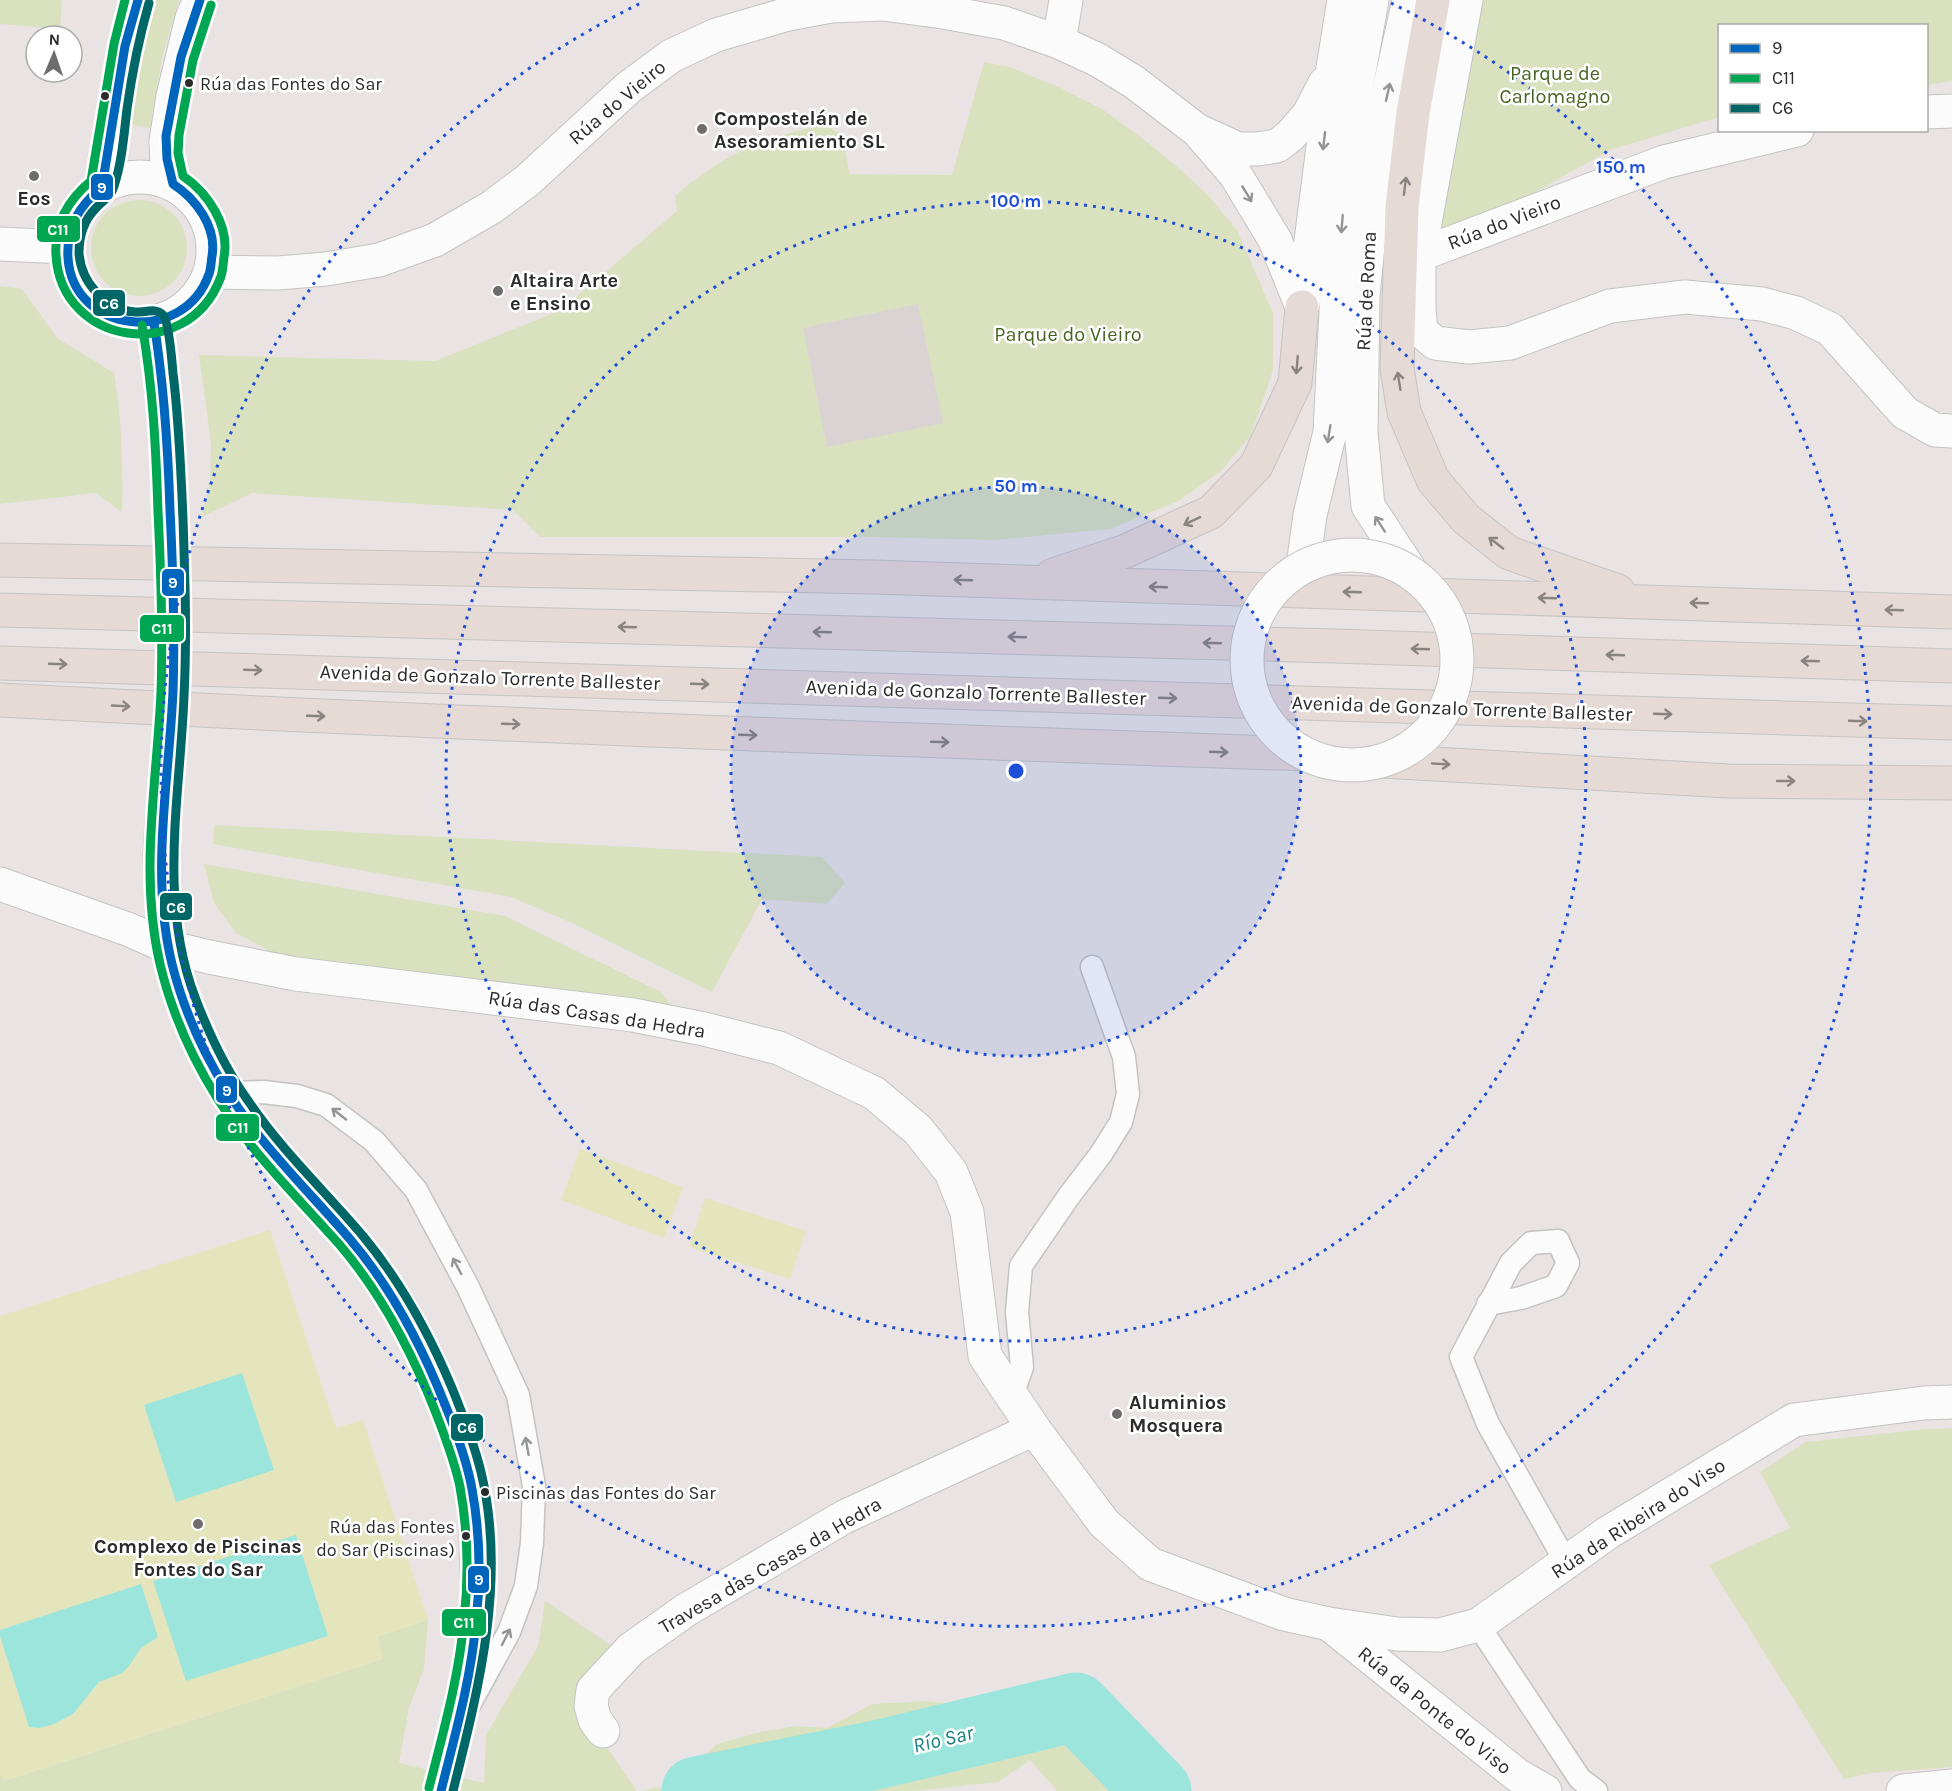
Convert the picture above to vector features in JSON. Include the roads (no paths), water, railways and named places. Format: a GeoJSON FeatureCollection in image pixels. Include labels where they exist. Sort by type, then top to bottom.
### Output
{"type":"FeatureCollection","features":[{"type":"Feature","properties":{"kind":"highway"},"geometry":{"type":"LineString","coordinates":[[1432,0],[1413,113],[1402,207],[1397,368],[1404,412],[1433,480],[1466,519],[1509,553],[1648,601]]}},
{"type":"Feature","properties":{"kind":"highway"},"geometry":{"type":"LineString","coordinates":[[1029,583],[1126,551],[1211,512],[1256,466],[1295,383],[1302,307]]}},
{"type":"Feature","properties":{"kind":"highway"},"geometry":{"type":"LineString","coordinates":[[0,560],[873,577],[1952,612]]}},
{"type":"Feature","properties":{"kind":"highway"},"geometry":{"type":"LineString","coordinates":[[0,610],[1334,646],[1952,666]]}},
{"type":"Feature","properties":{"kind":"highway","name":"Avenida de Gonzalo Torrente Ballester"},"geometry":{"type":"LineString","coordinates":[[0,663],[1952,723]]}},
{"type":"Feature","properties":{"kind":"highway"},"geometry":{"type":"LineString","coordinates":[[0,700],[881,740],[1304,754]]}},
{"type":"Feature","properties":{"kind":"highway"},"geometry":{"type":"LineString","coordinates":[[1382,761],[1728,781],[1952,783]]}},
{"type":"Feature","properties":{"kind":"street"},"geometry":{"type":"LineString","coordinates":[[102,187],[121,65],[138,0]]}},
{"type":"Feature","properties":{"kind":"street"},"geometry":{"type":"LineString","coordinates":[[173,184],[167,164],[166,141],[173,96],[192,18],[200,0]]}},
{"type":"Feature","properties":{"kind":"street"},"geometry":{"type":"LineString","coordinates":[[1059,42],[1066,0]]}},
{"type":"Feature","properties":{"kind":"street"},"geometry":{"type":"LineString","coordinates":[[1302,307],[1344,0]]}},
{"type":"Feature","properties":{"kind":"street","name":"Rúa de Roma"},"geometry":{"type":"LineString","coordinates":[[1372,0],[1352,111],[1350,294],[1368,506],[1412,573]]}},
{"type":"Feature","properties":{"kind":"street","name":"Rúa de Roma"},"geometry":{"type":"LineString","coordinates":[[1304,566],[1310,515],[1330,432],[1350,294],[1379,135],[1409,0]]}},
{"type":"Feature","properties":{"kind":"street"},"geometry":{"type":"LineString","coordinates":[[1466,0],[1419,255],[1421,331],[1435,343],[1468,347],[1510,343],[1610,306],[1684,297],[1762,304],[1796,313],[1830,330],[1905,413],[1935,430],[1952,431]]}},
{"type":"Feature","properties":{"kind":"street","name":"Rúa do Vieiro"},"geometry":{"type":"LineString","coordinates":[[211,272],[278,273],[326,269],[379,260],[435,240],[492,207],[528,180],[628,88],[671,56],[716,35],[788,14],[831,6],[883,4],[1004,23],[1059,42],[1098,60],[1134,82],[1198,131],[1235,174],[1275,240],[1302,307]]}},
{"type":"Feature","properties":{"kind":"street","name":"Rúa do Vieiro"},"geometry":{"type":"LineString","coordinates":[[1198,131],[1238,149],[1277,146],[1290,136],[1310,114],[1333,68]]}},
{"type":"Feature","properties":{"kind":"street"},"geometry":{"type":"LineString","coordinates":[[1928,112],[1952,111]]}},
{"type":"Feature","properties":{"kind":"street","name":"Rúa do Vieiro"},"geometry":{"type":"LineString","coordinates":[[1419,255],[1664,162],[1789,132]]}},
{"type":"Feature","properties":{"kind":"street"},"geometry":{"type":"LineString","coordinates":[[137,177],[155,178],[173,184],[190,196],[203,212],[211,231],[214,251],[211,272],[202,290],[189,305],[173,317],[154,323],[132,324],[110,318],[92,306],[77,289],[69,269],[66,247],[69,229],[76,213],[87,198],[102,187],[119,180],[137,177]]}},
{"type":"Feature","properties":{"kind":"street"},"geometry":{"type":"LineString","coordinates":[[0,244],[66,247]]}},
{"type":"Feature","properties":{"kind":"street"},"geometry":{"type":"LineString","coordinates":[[154,323],[166,419],[170,507]]}},
{"type":"Feature","properties":{"kind":"street"},"geometry":{"type":"LineString","coordinates":[[1358,554],[1386,560],[1412,573],[1436,596],[1452,626],[1458,659],[1453,693],[1437,723],[1413,746],[1382,761],[1356,766],[1329,764],[1304,754],[1277,735],[1257,708],[1247,677],[1247,644],[1257,612],[1277,586],[1304,566],[1330,556],[1358,554]]}},
{"type":"Feature","properties":{"kind":"street"},"geometry":{"type":"LineString","coordinates":[[162,820],[160,854],[162,898],[168,947],[180,994],[196,1031],[228,1093],[271,1150],[354,1243],[401,1308],[427,1357],[460,1441],[470,1477],[475,1512],[478,1600],[472,1652],[458,1724],[441,1791]]}},
{"type":"Feature","properties":{"kind":"street","name":"Rúa das Casas da Hedra"},"geometry":{"type":"LineString","coordinates":[[0,884],[130,930],[168,947],[209,957],[296,974],[633,1015],[704,1029],[779,1048],[874,1093],[918,1130],[951,1172],[967,1212],[985,1356],[1034,1429],[1104,1523],[1150,1564],[1284,1614],[1329,1624]]}},
{"type":"Feature","properties":{"kind":"street","name":"Rúa da Ribeira do Viso"},"geometry":{"type":"LineString","coordinates":[[1329,1624],[1397,1634],[1440,1635],[1478,1625],[1609,1532],[1794,1420],[1924,1402],[1952,1402]]}},
{"type":"Feature","properties":{"kind":"street","name":"Travesa das Casas da Hedra"},"geometry":{"type":"LineString","coordinates":[[603,1731],[595,1720],[591,1706],[593,1690],[631,1649],[686,1610],[844,1518],[1034,1429]]}},
{"type":"Feature","properties":{"kind":"street","name":"Rúa da Ponte do Viso"},"geometry":{"type":"LineString","coordinates":[[1329,1624],[1517,1775],[1545,1791]]}},
{"type":"Feature","properties":{"kind":"street"},"geometry":{"type":"LineString","coordinates":[[1903,1791],[1952,1786]]}},
{"type":"Feature","properties":{"kind":"lane"},"geometry":{"type":"LineString","coordinates":[[1012,1395],[1022,1367],[1017,1312],[1021,1266],[1121,1122],[1128,1094],[1124,1057],[1092,967]]}},
{"type":"Feature","properties":{"kind":"lane"},"geometry":{"type":"LineString","coordinates":[[228,1093],[262,1092],[297,1096],[326,1105],[374,1141],[416,1190],[468,1287],[518,1395],[534,1486],[532,1543],[526,1586],[509,1632],[458,1724]]}},
{"type":"Feature","properties":{"kind":"lane"},"geometry":{"type":"LineString","coordinates":[[1488,1304],[1461,1357],[1488,1424],[1566,1562]]}},
{"type":"Feature","properties":{"kind":"lane"},"geometry":{"type":"LineString","coordinates":[[1478,1625],[1580,1779],[1596,1791]]}},
{"type":"Feature","properties":{"kind":"water"},"geometry":{"type":"Polygon","coordinates":[[[242,1373],[274,1470],[176,1502],[144,1405],[242,1373]]]}},
{"type":"Feature","properties":{"kind":"water"},"geometry":{"type":"Polygon","coordinates":[[[296,1535],[328,1636],[186,1681],[153,1581],[296,1535]]]}},
{"type":"Feature","properties":{"kind":"water"},"geometry":{"type":"Polygon","coordinates":[[[141,1584],[158,1637],[141,1648],[122,1673],[99,1682],[73,1714],[54,1724],[40,1728],[29,1727],[0,1630],[141,1584]]]}},
{"type":"Feature","properties":{"kind":"waterway","name":"Río Sar"},"geometry":{"type":"LineString","coordinates":[[696,1791],[876,1755],[1076,1707],[1157,1791]]}},
{"type":"Feature","properties":{"kind":"tunnel"},"geometry":{"type":"LineString","coordinates":[[162,820],[174,669],[174,588],[170,507]]}},
{"type":"Feature","properties":{"kind":"place","name":"Rúa das Fontes do Sar"},"geometry":{"type":"Point","coordinates":[189,83]}},
{"type":"Feature","properties":{"kind":"place","name":"Compostelán de Asesoramiento SL"},"geometry":{"type":"Point","coordinates":[702,129]}},
{"type":"Feature","properties":{"kind":"place","name":"Eos"},"geometry":{"type":"Point","coordinates":[34,176]}},
{"type":"Feature","properties":{"kind":"place","name":"Altaira Arte e Ensino"},"geometry":{"type":"Point","coordinates":[498,291]}},
{"type":"Feature","properties":{"kind":"place","name":"Aluminios Mosquera"},"geometry":{"type":"Point","coordinates":[1117,1414]}},
{"type":"Feature","properties":{"kind":"place","name":"Piscinas das Fontes do Sar"},"geometry":{"type":"Point","coordinates":[485,1492]}},
{"type":"Feature","properties":{"kind":"place","name":"Complexo de Piscinas Fontes do Sar"},"geometry":{"type":"Point","coordinates":[198,1524]}},
{"type":"Feature","properties":{"kind":"place","name":"Rúa das Fontes do Sar (Piscinas)"},"geometry":{"type":"Point","coordinates":[466,1536]}},
{"type":"Feature","properties":{"kind":"park label","name":"Parque de Carlomagno"},"geometry":{"type":"Point","coordinates":[1555,84]}},
{"type":"Feature","properties":{"kind":"park label","name":"Parque do Vieiro"},"geometry":{"type":"Point","coordinates":[1068,334]}}]}
